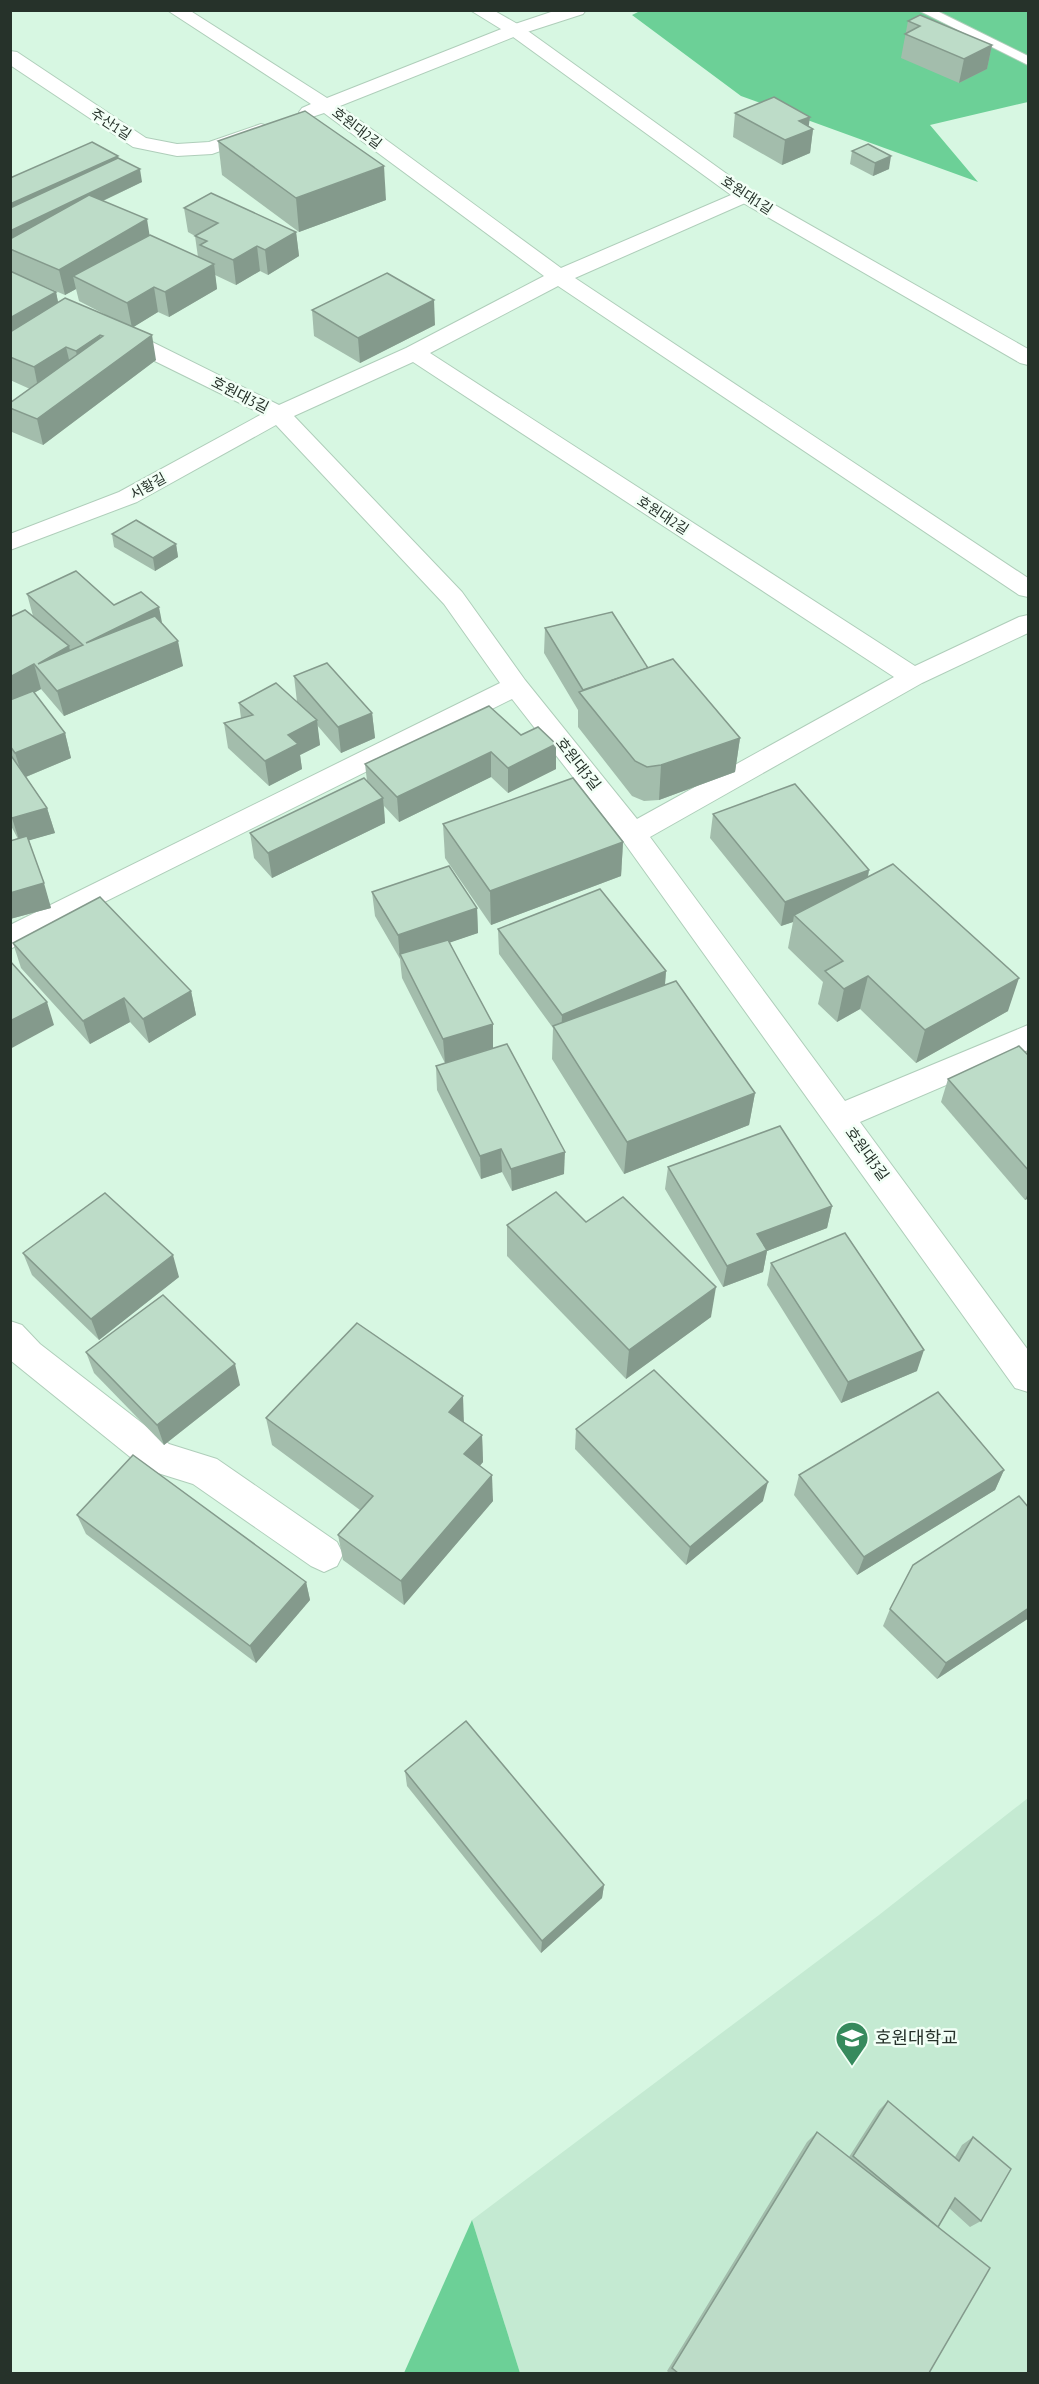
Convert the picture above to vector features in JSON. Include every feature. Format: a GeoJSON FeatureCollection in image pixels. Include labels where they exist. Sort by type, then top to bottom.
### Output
{"type":"FeatureCollection","features":[{"type":"Feature","properties":{"kind":"street","name":"호원대2길"},"geometry":{"type":"LineString","coordinates":[[176,10],[327,106],[559,278],[1029,589]]}},
{"type":"Feature","properties":{"kind":"street","name":"호원대1길"},"geometry":{"type":"LineString","coordinates":[[479,10],[515,30],[745,196],[1029,358]]}},
{"type":"Feature","properties":{"kind":"street"},"geometry":{"type":"LineString","coordinates":[[296,117],[515,30],[577,10]]}},
{"type":"Feature","properties":{"kind":"street","name":"주산1길"},"geometry":{"type":"LineString","coordinates":[[10,56],[140,143],[177,150],[212,148],[275,125]]}},
{"type":"Feature","properties":{"kind":"street"},"geometry":{"type":"LineString","coordinates":[[279,414],[414,353],[559,278],[745,196]]}},
{"type":"Feature","properties":{"kind":"street","name":"호원대3길"},"geometry":{"type":"LineString","coordinates":[[96,323],[279,414],[453,598],[516,686],[633,834],[1029,1377]]}},
{"type":"Feature","properties":{"kind":"street","name":"호원대2길"},"geometry":{"type":"LineString","coordinates":[[414,353],[913,677]]}},
{"type":"Feature","properties":{"kind":"street","name":"서황길"},"geometry":{"type":"LineString","coordinates":[[10,543],[128,497],[279,414]]}},
{"type":"Feature","properties":{"kind":"street"},"geometry":{"type":"LineString","coordinates":[[633,834],[913,677],[1029,623]]}},
{"type":"Feature","properties":{"kind":"street"},"geometry":{"type":"LineString","coordinates":[[10,938],[516,686]]}},
{"type":"Feature","properties":{"kind":"street"},"geometry":{"type":"LineString","coordinates":[[839,1117],[1029,1037]]}},
{"type":"Feature","properties":{"kind":"street"},"geometry":{"type":"LineString","coordinates":[[10,1336],[28,1355],[158,1456],[204,1471],[324,1554]]}},
{"type":"Feature","properties":{"kind":"lane"},"geometry":{"type":"LineString","coordinates":[[924,10],[1029,61]]}},
{"type":"Feature","properties":{"kind":"shaded area","name":"호원대학교"},"geometry":{"type":"Polygon","coordinates":[[[1028,1798],[1028,2373],[520,2373],[472,2220],[879,1915],[1028,1798]]]}},
{"type":"Feature","properties":{"kind":"green space"},"geometry":{"type":"Polygon","coordinates":[[[642,10],[1028,11],[1028,102],[930,125],[978,182],[741,96],[632,15],[642,10]]]}},
{"type":"Feature","properties":{"kind":"green space"},"geometry":{"type":"Polygon","coordinates":[[[472,2220],[520,2373],[404,2373],[472,2220]]]}},
{"type":"Feature","properties":{"kind":"building"},"geometry":{"type":"Polygon","coordinates":[[[920,15],[992,45],[964,59],[905,34],[920,26],[908,21],[920,15]]]}},
{"type":"Feature","properties":{"kind":"building"},"geometry":{"type":"Polygon","coordinates":[[[774,97],[810,117],[799,121],[813,129],[785,140],[735,113],[774,97]]]}},
{"type":"Feature","properties":{"kind":"building"},"geometry":{"type":"Polygon","coordinates":[[[305,111],[384,166],[296,198],[218,141],[305,111]]]}},
{"type":"Feature","properties":{"kind":"building"},"geometry":{"type":"Polygon","coordinates":[[[92,142],[118,156],[10,204],[10,178],[92,142]]]}},
{"type":"Feature","properties":{"kind":"building"},"geometry":{"type":"Polygon","coordinates":[[[868,144],[891,156],[875,163],[852,151],[868,144]]]}},
{"type":"Feature","properties":{"kind":"building"},"geometry":{"type":"Polygon","coordinates":[[[118,158],[140,169],[10,231],[10,208],[118,158]]]}},
{"type":"Feature","properties":{"kind":"building"},"geometry":{"type":"Polygon","coordinates":[[[211,193],[296,232],[265,250],[257,246],[233,260],[200,245],[207,241],[195,236],[218,223],[184,208],[211,193]]]}},
{"type":"Feature","properties":{"kind":"building"},"geometry":{"type":"Polygon","coordinates":[[[89,195],[147,219],[59,270],[10,249],[10,239],[89,195]]]}},
{"type":"Feature","properties":{"kind":"building"},"geometry":{"type":"Polygon","coordinates":[[[150,235],[214,264],[165,292],[154,287],[127,303],[73,276],[150,235]]]}},
{"type":"Feature","properties":{"kind":"building"},"geometry":{"type":"Polygon","coordinates":[[[10,271],[56,292],[10,318],[10,271]]]}},
{"type":"Feature","properties":{"kind":"building"},"geometry":{"type":"Polygon","coordinates":[[[387,273],[434,300],[358,338],[312,310],[387,273]]]}},
{"type":"Feature","properties":{"kind":"building"},"geometry":{"type":"Polygon","coordinates":[[[65,298],[152,335],[37,419],[10,408],[10,403],[103,336],[100,335],[76,351],[66,347],[34,367],[10,357],[10,332],[65,298]]]}},
{"type":"Feature","properties":{"kind":"building"},"geometry":{"type":"Polygon","coordinates":[[[136,520],[176,544],[153,558],[112,534],[136,520]]]}},
{"type":"Feature","properties":{"kind":"building"},"geometry":{"type":"Polygon","coordinates":[[[76,571],[114,605],[141,592],[159,607],[86,643],[155,616],[178,641],[57,691],[34,664],[10,677],[10,617],[25,610],[69,646],[38,664],[83,645],[27,594],[76,571]]]}},
{"type":"Feature","properties":{"kind":"building"},"geometry":{"type":"Polygon","coordinates":[[[612,612],[648,668],[583,690],[545,628],[612,612]]]}},
{"type":"Feature","properties":{"kind":"building"},"geometry":{"type":"Polygon","coordinates":[[[673,659],[740,738],[661,765],[647,767],[635,761],[579,692],[673,659]]]}},
{"type":"Feature","properties":{"kind":"building"},"geometry":{"type":"Polygon","coordinates":[[[327,663],[372,713],[338,727],[294,676],[327,663]]]}},
{"type":"Feature","properties":{"kind":"building"},"geometry":{"type":"Polygon","coordinates":[[[276,683],[317,720],[288,735],[298,744],[265,761],[224,723],[253,715],[239,703],[276,683]]]}},
{"type":"Feature","properties":{"kind":"building"},"geometry":{"type":"Polygon","coordinates":[[[33,691],[65,733],[15,753],[10,746],[10,700],[33,691]]]}},
{"type":"Feature","properties":{"kind":"building"},"geometry":{"type":"Polygon","coordinates":[[[489,706],[521,735],[538,727],[556,744],[508,768],[491,752],[397,797],[365,764],[489,706]]]}},
{"type":"Feature","properties":{"kind":"building"},"geometry":{"type":"Polygon","coordinates":[[[10,754],[47,808],[12,818],[10,815],[10,754]]]}},
{"type":"Feature","properties":{"kind":"building"},"geometry":{"type":"Polygon","coordinates":[[[364,778],[383,798],[268,853],[250,833],[364,778]]]}},
{"type":"Feature","properties":{"kind":"building"},"geometry":{"type":"Polygon","coordinates":[[[573,778],[623,842],[490,891],[443,824],[573,778]]]}},
{"type":"Feature","properties":{"kind":"building"},"geometry":{"type":"Polygon","coordinates":[[[795,784],[869,870],[785,902],[713,814],[795,784]]]}},
{"type":"Feature","properties":{"kind":"building"},"geometry":{"type":"Polygon","coordinates":[[[27,836],[44,883],[10,893],[10,841],[27,836]]]}},
{"type":"Feature","properties":{"kind":"building"},"geometry":{"type":"Polygon","coordinates":[[[893,864],[1019,978],[925,1030],[868,976],[844,989],[825,971],[843,961],[794,915],[893,864]]]}},
{"type":"Feature","properties":{"kind":"building"},"geometry":{"type":"Polygon","coordinates":[[[449,866],[477,908],[398,935],[372,892],[449,866]]]}},
{"type":"Feature","properties":{"kind":"building"},"geometry":{"type":"Polygon","coordinates":[[[600,889],[666,971],[562,1015],[498,929],[600,889]]]}},
{"type":"Feature","properties":{"kind":"building"},"geometry":{"type":"Polygon","coordinates":[[[100,897],[191,991],[143,1019],[124,998],[83,1021],[13,943],[100,897]]]}},
{"type":"Feature","properties":{"kind":"building"},"geometry":{"type":"Polygon","coordinates":[[[448,940],[493,1024],[443,1039],[400,954],[448,940]]]}},
{"type":"Feature","properties":{"kind":"building"},"geometry":{"type":"Polygon","coordinates":[[[10,961],[47,1002],[10,1021],[10,961]]]}},
{"type":"Feature","properties":{"kind":"building"},"geometry":{"type":"Polygon","coordinates":[[[676,981],[755,1093],[627,1142],[553,1026],[676,981]]]}},
{"type":"Feature","properties":{"kind":"building"},"geometry":{"type":"Polygon","coordinates":[[[507,1044],[565,1152],[511,1169],[501,1149],[480,1156],[436,1066],[507,1044]]]}},
{"type":"Feature","properties":{"kind":"building"},"geometry":{"type":"Polygon","coordinates":[[[1019,1046],[1029,1056],[1029,1171],[948,1079],[1019,1046]]]}},
{"type":"Feature","properties":{"kind":"building"},"geometry":{"type":"Polygon","coordinates":[[[780,1126],[832,1206],[757,1234],[767,1250],[727,1266],[668,1167],[780,1126]]]}},
{"type":"Feature","properties":{"kind":"building"},"geometry":{"type":"Polygon","coordinates":[[[556,1192],[586,1222],[623,1197],[716,1287],[629,1350],[507,1225],[556,1192]]]}},
{"type":"Feature","properties":{"kind":"building"},"geometry":{"type":"Polygon","coordinates":[[[105,1193],[173,1255],[91,1319],[23,1253],[105,1193]]]}},
{"type":"Feature","properties":{"kind":"building"},"geometry":{"type":"Polygon","coordinates":[[[845,1233],[924,1350],[848,1382],[771,1263],[845,1233]]]}},
{"type":"Feature","properties":{"kind":"building"},"geometry":{"type":"Polygon","coordinates":[[[163,1295],[235,1364],[157,1425],[86,1352],[163,1295]]]}},
{"type":"Feature","properties":{"kind":"building"},"geometry":{"type":"Polygon","coordinates":[[[357,1323],[463,1396],[449,1412],[482,1435],[464,1454],[492,1475],[401,1581],[338,1535],[373,1496],[266,1418],[357,1323]]]}},
{"type":"Feature","properties":{"kind":"building"},"geometry":{"type":"Polygon","coordinates":[[[654,1370],[768,1482],[690,1547],[576,1429],[654,1370]]]}},
{"type":"Feature","properties":{"kind":"building"},"geometry":{"type":"Polygon","coordinates":[[[938,1392],[1004,1470],[864,1557],[799,1475],[938,1392]]]}},
{"type":"Feature","properties":{"kind":"building"},"geometry":{"type":"Polygon","coordinates":[[[133,1455],[306,1582],[250,1646],[77,1515],[133,1455]]]}},
{"type":"Feature","properties":{"kind":"building"},"geometry":{"type":"Polygon","coordinates":[[[1019,1496],[1029,1508],[1029,1608],[946,1663],[890,1609],[913,1565],[1019,1496]]]}},
{"type":"Feature","properties":{"kind":"building"},"geometry":{"type":"Polygon","coordinates":[[[466,1721],[604,1885],[542,1941],[405,1771],[466,1721]]]}},
{"type":"Feature","properties":{"kind":"building"},"geometry":{"type":"Polygon","coordinates":[[[888,2101],[959,2161],[973,2137],[1011,2169],[981,2221],[955,2198],[938,2227],[853,2156],[888,2101]]]}},
{"type":"Feature","properties":{"kind":"building"},"geometry":{"type":"Polygon","coordinates":[[[817,2132],[990,2268],[929,2373],[678,2373],[672,2368],[817,2132]]]}},
{"type":"Feature","properties":{"kind":"place","name":"호원대학교"},"geometry":{"type":"Point","coordinates":[852,2067]}}]}
